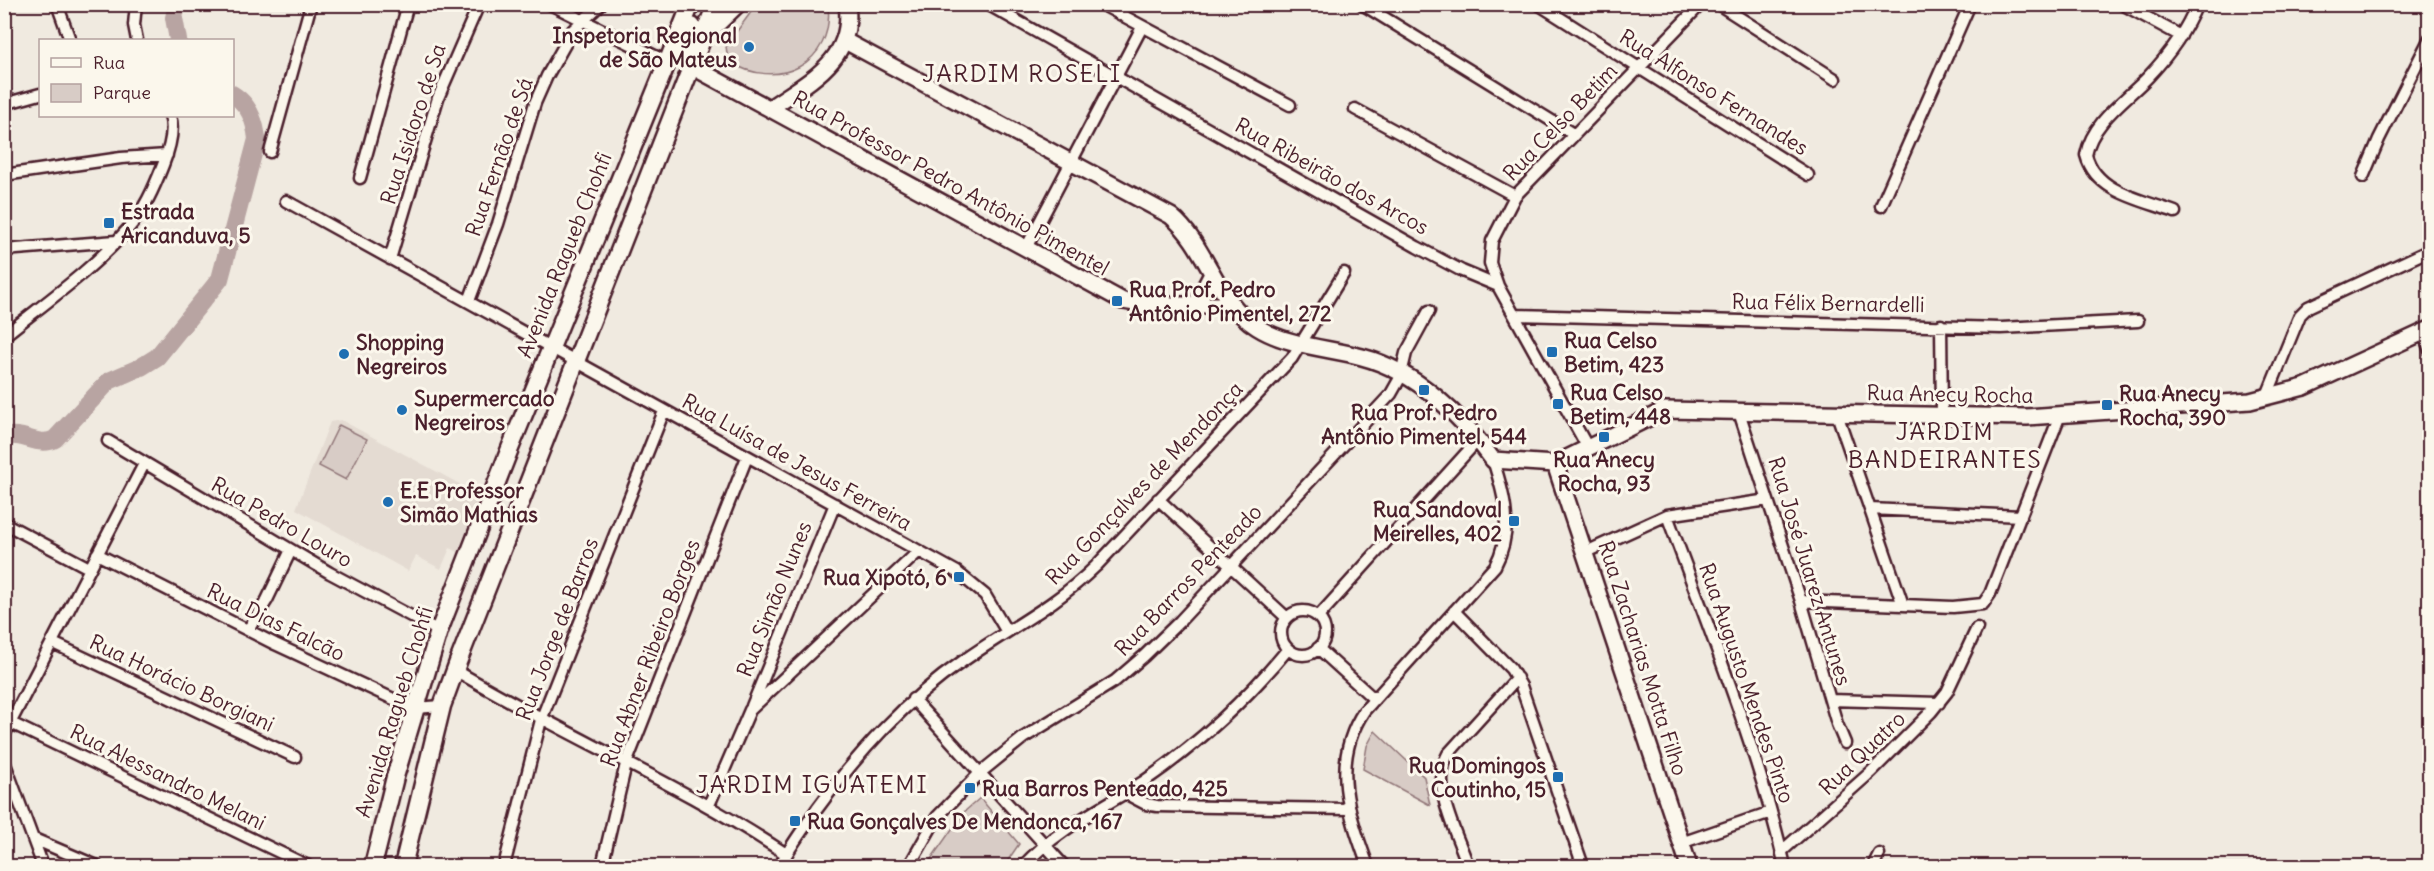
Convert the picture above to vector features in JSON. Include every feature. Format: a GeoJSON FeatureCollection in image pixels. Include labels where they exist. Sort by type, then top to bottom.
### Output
{"type":"FeatureCollection","features":[{"type":"Feature","properties":{"kind":"main road","name":"Avenida Ragueb Chohfi"},"geometry":{"type":"LineString","coordinates":[[373,867],[439,631],[690,4]]}},
{"type":"Feature","properties":{"kind":"main road"},"geometry":{"type":"LineString","coordinates":[[693,67],[686,53],[686,46],[697,4]]}},
{"type":"Feature","properties":{"kind":"main road"},"geometry":{"type":"LineString","coordinates":[[403,867],[442,706],[455,670],[706,35],[716,4]]}},
{"type":"Feature","properties":{"kind":"street"},"geometry":{"type":"LineString","coordinates":[[57,4],[70,39]]}},
{"type":"Feature","properties":{"kind":"street"},"geometry":{"type":"LineString","coordinates":[[136,4],[134,25],[136,39]]}},
{"type":"Feature","properties":{"kind":"street"},"geometry":{"type":"LineString","coordinates":[[270,152],[311,4]]}},
{"type":"Feature","properties":{"kind":"street"},"geometry":{"type":"LineString","coordinates":[[360,178],[408,4]]}},
{"type":"Feature","properties":{"kind":"street","name":"Rua Isidoro de Sa"},"geometry":{"type":"LineString","coordinates":[[390,259],[438,98],[479,4]]}},
{"type":"Feature","properties":{"kind":"street"},"geometry":{"type":"LineString","coordinates":[[550,4],[667,62]]}},
{"type":"Feature","properties":{"kind":"street","name":"Rua Fernão de Sá"},"geometry":{"type":"LineString","coordinates":[[469,302],[498,224],[535,103],[562,47],[582,20],[601,4]]}},
{"type":"Feature","properties":{"kind":"street"},"geometry":{"type":"LineString","coordinates":[[706,35],[738,4]]}},
{"type":"Feature","properties":{"kind":"street"},"geometry":{"type":"LineString","coordinates":[[770,108],[837,56],[844,41],[849,18],[847,4]]}},
{"type":"Feature","properties":{"kind":"street","name":"Rua Ribeirão dos Arcos"},"geometry":{"type":"LineString","coordinates":[[987,4],[1462,271],[1498,286]]}},
{"type":"Feature","properties":{"kind":"street"},"geometry":{"type":"LineString","coordinates":[[1101,4],[1290,105]]}},
{"type":"Feature","properties":{"kind":"street"},"geometry":{"type":"LineString","coordinates":[[1362,4],[1574,134]]}},
{"type":"Feature","properties":{"kind":"street","name":"Rua Alfonso Fernandes"},"geometry":{"type":"LineString","coordinates":[[1538,4],[1641,67],[1808,175]]}},
{"type":"Feature","properties":{"kind":"street","name":"Rua Celso Betim"},"geometry":{"type":"LineString","coordinates":[[1498,286],[1490,263],[1492,241],[1515,195],[1701,4]]}},
{"type":"Feature","properties":{"kind":"street"},"geometry":{"type":"LineString","coordinates":[[1718,4],[1835,80]]}},
{"type":"Feature","properties":{"kind":"street"},"geometry":{"type":"LineString","coordinates":[[1881,206],[1970,4]]}},
{"type":"Feature","properties":{"kind":"street"},"geometry":{"type":"LineString","coordinates":[[2122,4],[2181,36]]}},
{"type":"Feature","properties":{"kind":"street"},"geometry":{"type":"LineString","coordinates":[[2175,212],[2110,187],[2097,177],[2086,155],[2095,130],[2149,75],[2181,36],[2197,4]]}},
{"type":"Feature","properties":{"kind":"street"},"geometry":{"type":"LineString","coordinates":[[1026,248],[1142,27]]}},
{"type":"Feature","properties":{"kind":"street"},"geometry":{"type":"LineString","coordinates":[[2363,177],[2379,139],[2430,38]]}},
{"type":"Feature","properties":{"kind":"street"},"geometry":{"type":"LineString","coordinates":[[844,41],[1171,216],[1192,239],[1231,306],[1259,329],[1302,343],[1365,357],[1402,373],[1425,387],[1479,440],[1493,460],[1508,522],[1503,550],[1495,566],[1374,699],[1354,726],[1346,751],[1344,786],[1368,867]]}},
{"type":"Feature","properties":{"kind":"street","name":"Rua Professor Pedro Antônio Pimentel"},"geometry":{"type":"LineString","coordinates":[[693,67],[1123,301],[1148,305],[1231,306]]}},
{"type":"Feature","properties":{"kind":"street"},"geometry":{"type":"LineString","coordinates":[[4,91],[7,104],[39,94]]}},
{"type":"Feature","properties":{"kind":"street"},"geometry":{"type":"LineString","coordinates":[[1355,109],[1515,195]]}},
{"type":"Feature","properties":{"kind":"street"},"geometry":{"type":"LineString","coordinates":[[4,336],[83,272],[116,241],[137,216],[152,191],[167,155],[171,135],[170,117]]}},
{"type":"Feature","properties":{"kind":"street"},"geometry":{"type":"LineString","coordinates":[[4,175],[121,158],[167,155]]}},
{"type":"Feature","properties":{"kind":"street","name":"Rua Luísa de Jesus Ferreira"},"geometry":{"type":"LineString","coordinates":[[286,201],[550,349],[919,550],[750,710],[709,805]]}},
{"type":"Feature","properties":{"kind":"street"},"geometry":{"type":"LineString","coordinates":[[4,250],[116,241]]}},
{"type":"Feature","properties":{"kind":"street"},"geometry":{"type":"LineString","coordinates":[[2266,398],[2297,323],[2308,307],[2430,250]]}},
{"type":"Feature","properties":{"kind":"street","name":"Rua Gonçalves de Mendonça"},"geometry":{"type":"LineString","coordinates":[[780,867],[786,854],[851,764],[914,699],[964,660],[1069,593],[1292,358],[1344,273]]}},
{"type":"Feature","properties":{"kind":"street"},"geometry":{"type":"LineString","coordinates":[[1195,306],[1212,274]]}},
{"type":"Feature","properties":{"kind":"street"},"geometry":{"type":"LineString","coordinates":[[1498,286],[1588,448]]}},
{"type":"Feature","properties":{"kind":"street","name":"Rua Barros Penteado"},"geometry":{"type":"LineString","coordinates":[[909,867],[937,817],[981,772],[1023,738],[1115,681],[1180,621],[1391,394],[1402,373],[1406,353],[1429,311]]}},
{"type":"Feature","properties":{"kind":"street","name":"Rua Félix Bernardelli"},"geometry":{"type":"LineString","coordinates":[[1516,315],[2032,327],[2138,321]]}},
{"type":"Feature","properties":{"kind":"street"},"geometry":{"type":"LineString","coordinates":[[1941,325],[1942,416]]}},
{"type":"Feature","properties":{"kind":"street"},"geometry":{"type":"LineString","coordinates":[[2426,330],[2430,351]]}},
{"type":"Feature","properties":{"kind":"street","name":"Rua Anecy Rocha"},"geometry":{"type":"LineString","coordinates":[[1556,464],[1665,410],[2060,416],[2266,398],[2304,387],[2426,330]]}},
{"type":"Feature","properties":{"kind":"street","name":"Rua Jorge de Barros"},"geometry":{"type":"LineString","coordinates":[[504,867],[542,720],[664,411]]}},
{"type":"Feature","properties":{"kind":"street","name":"Rua José Juarez Antunes"},"geometry":{"type":"LineString","coordinates":[[1739,412],[1845,743]]}},
{"type":"Feature","properties":{"kind":"street"},"geometry":{"type":"LineString","coordinates":[[1837,414],[1903,605]]}},
{"type":"Feature","properties":{"kind":"street"},"geometry":{"type":"LineString","coordinates":[[1801,601],[1903,605],[1983,604],[1990,594],[2060,416]]}},
{"type":"Feature","properties":{"kind":"street"},"geometry":{"type":"LineString","coordinates":[[1318,616],[1479,440]]}},
{"type":"Feature","properties":{"kind":"street","name":"Rua Pedro Louro"},"geometry":{"type":"LineString","coordinates":[[108,441],[291,550],[439,631]]}},
{"type":"Feature","properties":{"kind":"street","name":"Rua Abner Ribeiro Borges"},"geometry":{"type":"LineString","coordinates":[[602,867],[626,764],[747,457]]}},
{"type":"Feature","properties":{"kind":"street"},"geometry":{"type":"LineString","coordinates":[[1493,460],[1556,464]]}},
{"type":"Feature","properties":{"kind":"street"},"geometry":{"type":"LineString","coordinates":[[4,735],[144,464]]}},
{"type":"Feature","properties":{"kind":"street","name":"Rua Zacharias Motta Filho"},"geometry":{"type":"LineString","coordinates":[[1556,464],[1689,867]]}},
{"type":"Feature","properties":{"kind":"street"},"geometry":{"type":"LineString","coordinates":[[1158,499],[1287,618]]}},
{"type":"Feature","properties":{"kind":"street"},"geometry":{"type":"LineString","coordinates":[[1586,552],[1667,515],[1768,500]]}},
{"type":"Feature","properties":{"kind":"street","name":"Rua Simão Nunes"},"geometry":{"type":"LineString","coordinates":[[750,710],[835,504]]}},
{"type":"Feature","properties":{"kind":"street"},"geometry":{"type":"LineString","coordinates":[[1870,509],[2021,516]]}},
{"type":"Feature","properties":{"kind":"street","name":"Rua Augusto Mendes Pinto"},"geometry":{"type":"LineString","coordinates":[[1667,515],[1733,696],[1771,812],[1785,867]]}},
{"type":"Feature","properties":{"kind":"street"},"geometry":{"type":"LineString","coordinates":[[4,523],[89,568]]}},
{"type":"Feature","properties":{"kind":"street"},"geometry":{"type":"LineString","coordinates":[[248,630],[267,600],[291,550]]}},
{"type":"Feature","properties":{"kind":"street"},"geometry":{"type":"LineString","coordinates":[[919,550],[977,586],[995,608],[1007,632]]}},
{"type":"Feature","properties":{"kind":"street","name":"Rua Dias Falcão"},"geometry":{"type":"LineString","coordinates":[[97,554],[339,675],[416,708],[442,706]]}},
{"type":"Feature","properties":{"kind":"street"},"geometry":{"type":"LineString","coordinates":[[1302,611],[1318,616],[1325,630],[1324,640],[1318,648],[1303,655],[1288,649],[1281,634],[1287,618],[1302,611]]}},
{"type":"Feature","properties":{"kind":"street"},"geometry":{"type":"LineString","coordinates":[[1454,612],[1517,678],[1583,867]]}},
{"type":"Feature","properties":{"kind":"street","name":"Rua Quatro"},"geometry":{"type":"LineString","coordinates":[[1782,851],[1871,772],[1939,703],[1956,675],[1977,628]]}},
{"type":"Feature","properties":{"kind":"street","name":"Rua Horácio Borgiani"},"geometry":{"type":"LineString","coordinates":[[53,643],[295,758]]}},
{"type":"Feature","properties":{"kind":"street"},"geometry":{"type":"LineString","coordinates":[[1318,648],[1374,699]]}},
{"type":"Feature","properties":{"kind":"street"},"geometry":{"type":"LineString","coordinates":[[1023,867],[1045,845],[1097,807],[1125,793],[1204,736],[1288,649]]}},
{"type":"Feature","properties":{"kind":"street"},"geometry":{"type":"LineString","coordinates":[[455,670],[542,720],[709,805],[786,854]]}},
{"type":"Feature","properties":{"kind":"street"},"geometry":{"type":"LineString","coordinates":[[1468,867],[1442,786],[1441,771],[1449,754],[1517,678]]}},
{"type":"Feature","properties":{"kind":"street"},"geometry":{"type":"LineString","coordinates":[[914,699],[1064,867]]}},
{"type":"Feature","properties":{"kind":"street"},"geometry":{"type":"LineString","coordinates":[[1830,700],[1939,703]]}},
{"type":"Feature","properties":{"kind":"street","name":"Rua Alessandro Melani"},"geometry":{"type":"LineString","coordinates":[[11,723],[308,867]]}},
{"type":"Feature","properties":{"kind":"street"},"geometry":{"type":"LineString","coordinates":[[4,761],[43,867]]}},
{"type":"Feature","properties":{"kind":"street"},"geometry":{"type":"LineString","coordinates":[[1125,793],[1146,804],[1157,806],[1349,809]]}},
{"type":"Feature","properties":{"kind":"street"},"geometry":{"type":"LineString","coordinates":[[1681,843],[1771,812]]}},
{"type":"Feature","properties":{"kind":"street"},"geometry":{"type":"LineString","coordinates":[[34,839],[97,867]]}},
{"type":"Feature","properties":{"kind":"street"},"geometry":{"type":"LineString","coordinates":[[1873,867],[1879,854]]}},
{"type":"Feature","properties":{"kind":"shaded area","name":"E.E Professor Simão Mathias"},"geometry":{"type":"Polygon","coordinates":[[[341,420],[480,495],[458,552],[450,548],[441,569],[416,556],[408,571],[296,509],[330,422],[341,420]]]}},
{"type":"Feature","properties":{"kind":"green space"},"geometry":{"type":"Polygon","coordinates":[[[757,4],[828,5],[828,26],[822,43],[812,57],[799,67],[765,74],[747,70],[728,61],[726,46],[757,4]]]}},
{"type":"Feature","properties":{"kind":"green space"},"geometry":{"type":"Polygon","coordinates":[[[339,425],[367,439],[346,480],[319,466],[339,425]]]}},
{"type":"Feature","properties":{"kind":"green space"},"geometry":{"type":"Polygon","coordinates":[[[1375,731],[1424,777],[1430,805],[1363,769],[1367,746],[1375,731]]]}},
{"type":"Feature","properties":{"kind":"green space"},"geometry":{"type":"Polygon","coordinates":[[[980,798],[1019,844],[1004,866],[926,866],[964,812],[980,798]]]}},
{"type":"Feature","properties":{"kind":"waterway"},"geometry":{"type":"LineString","coordinates":[[177,4],[174,18],[178,39]]}},
{"type":"Feature","properties":{"kind":"waterway"},"geometry":{"type":"LineString","coordinates":[[4,437],[18,436],[43,442],[55,439],[109,381],[157,357],[220,279],[257,139],[250,113],[234,95]]}},
{"type":"Feature","properties":{"kind":"place","name":"Inspetoria Regional de São Mateus"},"geometry":{"type":"Point","coordinates":[749,47]}},
{"type":"Feature","properties":{"kind":"place","name":"Estrada Aricanduva, 5"},"geometry":{"type":"Point","coordinates":[109,223]}},
{"type":"Feature","properties":{"kind":"place","name":"Rua Prof. Pedro Antônio Pimentel, 272"},"geometry":{"type":"Point","coordinates":[1117,301]}},
{"type":"Feature","properties":{"kind":"place","name":"Rua Celso Betim, 423"},"geometry":{"type":"Point","coordinates":[1552,352]}},
{"type":"Feature","properties":{"kind":"place","name":"Shopping Negreiros"},"geometry":{"type":"Point","coordinates":[344,354]}},
{"type":"Feature","properties":{"kind":"place","name":"Rua Prof. Pedro Antônio Pimentel, 544"},"geometry":{"type":"Point","coordinates":[1424,390]}},
{"type":"Feature","properties":{"kind":"place","name":"Rua Celso Betim, 448"},"geometry":{"type":"Point","coordinates":[1558,404]}},
{"type":"Feature","properties":{"kind":"place","name":"Rua Anecy Rocha, 390"},"geometry":{"type":"Point","coordinates":[2107,405]}},
{"type":"Feature","properties":{"kind":"place","name":"Supermercado Negreiros"},"geometry":{"type":"Point","coordinates":[402,410]}},
{"type":"Feature","properties":{"kind":"place","name":"Rua Anecy Rocha, 93"},"geometry":{"type":"Point","coordinates":[1604,437]}},
{"type":"Feature","properties":{"kind":"place","name":"E.E Professor Simão Mathias"},"geometry":{"type":"Point","coordinates":[388,502]}},
{"type":"Feature","properties":{"kind":"place","name":"Rua Sandoval Meirelles, 402"},"geometry":{"type":"Point","coordinates":[1514,521]}},
{"type":"Feature","properties":{"kind":"place","name":"Rua Xipotó, 6"},"geometry":{"type":"Point","coordinates":[959,577]}},
{"type":"Feature","properties":{"kind":"place","name":"Rua Domingos Coutinho, 15"},"geometry":{"type":"Point","coordinates":[1558,777]}},
{"type":"Feature","properties":{"kind":"place","name":"Rua Barros Penteado, 425"},"geometry":{"type":"Point","coordinates":[970,788]}},
{"type":"Feature","properties":{"kind":"place","name":"Rua Gonçalves De Mendonca, 167"},"geometry":{"type":"Point","coordinates":[795,821]}},
{"type":"Feature","properties":{"kind":"district","name":"JARDIM ROSELI"},"geometry":{"type":"Point","coordinates":[1022,73]}},
{"type":"Feature","properties":{"kind":"district","name":"JARDIM BANDEIRANTES"},"geometry":{"type":"Point","coordinates":[1945,445]}},
{"type":"Feature","properties":{"kind":"district","name":"JARDIM IGUATEMI"},"geometry":{"type":"Point","coordinates":[812,784]}}]}
